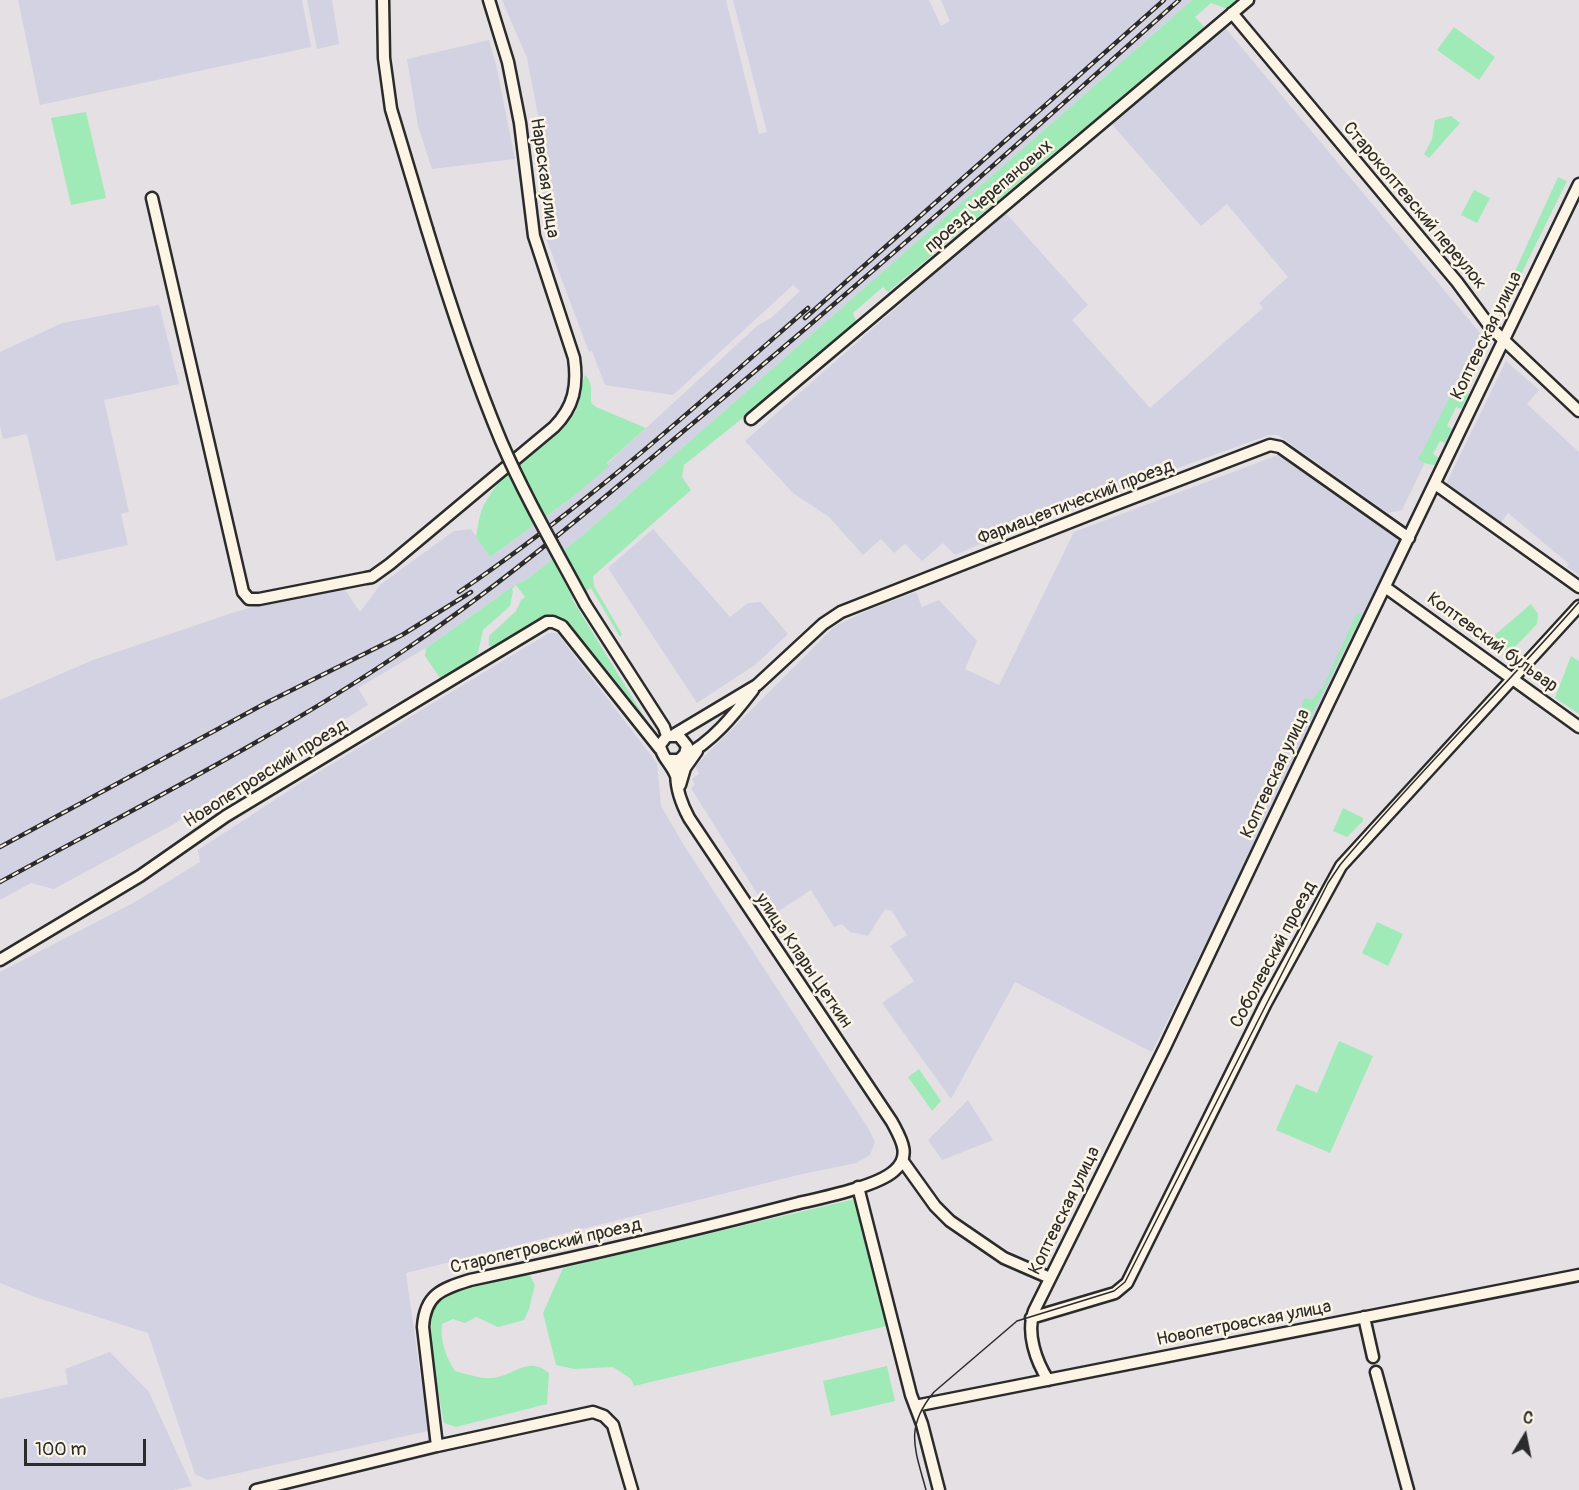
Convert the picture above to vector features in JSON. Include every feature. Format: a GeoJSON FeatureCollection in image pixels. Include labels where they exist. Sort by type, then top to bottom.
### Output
{"type":"FeatureCollection","features":[{"type":"Feature","properties":{"kind":"street"},"geometry":{"type":"LineString","coordinates":[[383,0],[384,58],[391,109],[456,324],[502,444],[585,604],[664,727],[671,735],[683,738],[687,746],[681,758],[667,759],[660,750],[661,741],[671,735]]}},
{"type":"Feature","properties":{"kind":"street","name":"Нарвская улица"},"geometry":{"type":"LineString","coordinates":[[152,198],[243,592],[249,598],[259,599],[366,578],[390,564],[528,450],[564,417],[574,394],[576,371],[574,358],[534,236],[520,123],[508,62],[489,0]]}},
{"type":"Feature","properties":{"kind":"street","name":"проезд Черепановых"},"geometry":{"type":"LineString","coordinates":[[752,419],[1248,0]]}},
{"type":"Feature","properties":{"kind":"street","name":"Старокоптевский переулок"},"geometry":{"type":"LineString","coordinates":[[1232,13],[1457,282],[1491,328],[1579,411]]}},
{"type":"Feature","properties":{"kind":"street","name":"Коптевская улица"},"geometry":{"type":"LineString","coordinates":[[1031,1318],[1165,1047],[1579,184]]}},
{"type":"Feature","properties":{"kind":"street","name":"Фармацевтический проезд"},"geometry":{"type":"LineString","coordinates":[[679,794],[685,768],[699,749],[728,720],[757,685],[823,624],[841,612],[1270,445],[1280,447],[1409,538]]}},
{"type":"Feature","properties":{"kind":"street"},"geometry":{"type":"LineString","coordinates":[[1435,484],[1579,587]]}},
{"type":"Feature","properties":{"kind":"street","name":"Коптевский бульвар"},"geometry":{"type":"LineString","coordinates":[[1385,587],[1579,727]]}},
{"type":"Feature","properties":{"kind":"street","name":"Соболевский проезд"},"geometry":{"type":"LineString","coordinates":[[1031,1318],[1115,1293],[1127,1283],[1266,1003],[1341,866],[1579,606]]}},
{"type":"Feature","properties":{"kind":"street","name":"Новопетровский проезд"},"geometry":{"type":"LineString","coordinates":[[0,960],[140,876],[225,816],[547,622],[562,626],[660,750]]}},
{"type":"Feature","properties":{"kind":"street","name":"Фармацевтический проезд"},"geometry":{"type":"LineString","coordinates":[[671,735],[757,685]]}},
{"type":"Feature","properties":{"kind":"street","name":"Фармацевтический проезд"},"geometry":{"type":"LineString","coordinates":[[681,758],[699,749]]}},
{"type":"Feature","properties":{"kind":"street","name":"улица Клары Цеткин"},"geometry":{"type":"LineString","coordinates":[[677,779],[681,758]]}},
{"type":"Feature","properties":{"kind":"street","name":"улица Клары Цеткин"},"geometry":{"type":"LineString","coordinates":[[667,759],[672,765],[679,794],[689,818],[892,1122],[904,1147],[902,1160],[935,1206],[950,1221],[1004,1258],[1050,1278]]}},
{"type":"Feature","properties":{"kind":"street"},"geometry":{"type":"LineString","coordinates":[[902,1160],[894,1171],[885,1177],[858,1187],[939,1490]]}},
{"type":"Feature","properties":{"kind":"street","name":"Старопетровский проезд"},"geometry":{"type":"LineString","coordinates":[[437,1446],[423,1327],[424,1315],[434,1296],[447,1288],[470,1280],[751,1216],[858,1187]]}},
{"type":"Feature","properties":{"kind":"street","name":"Новопетровская улица"},"geometry":{"type":"LineString","coordinates":[[915,1406],[1579,1275]]}},
{"type":"Feature","properties":{"kind":"street"},"geometry":{"type":"LineString","coordinates":[[1364,1317],[1373,1357]]}},
{"type":"Feature","properties":{"kind":"street"},"geometry":{"type":"LineString","coordinates":[[1031,1318],[1032,1339],[1041,1370],[1048,1380]]}},
{"type":"Feature","properties":{"kind":"street"},"geometry":{"type":"LineString","coordinates":[[1376,1372],[1407,1490]]}},
{"type":"Feature","properties":{"kind":"street"},"geometry":{"type":"LineString","coordinates":[[256,1490],[437,1446],[593,1412],[604,1416],[613,1425],[632,1490]]}},
{"type":"Feature","properties":{"kind":"shaded area"},"geometry":{"type":"Polygon","coordinates":[[[18,0],[302,0],[311,47],[40,105],[18,0]]]}},
{"type":"Feature","properties":{"kind":"shaded area"},"geometry":{"type":"Polygon","coordinates":[[[307,0],[332,0],[339,44],[317,49],[307,0]]]}},
{"type":"Feature","properties":{"kind":"shaded area"},"geometry":{"type":"Polygon","coordinates":[[[502,0],[726,0],[759,134],[767,132],[733,0],[929,0],[941,26],[950,21],[941,0],[1192,0],[583,535],[526,580],[516,584],[426,648],[358,688],[368,705],[326,731],[318,743],[273,772],[269,766],[174,824],[54,889],[31,883],[0,900],[0,700],[93,660],[235,612],[298,595],[343,587],[360,612],[381,584],[454,531],[471,529],[490,557],[574,496],[757,326],[771,318],[800,291],[793,285],[673,395],[605,385],[592,351],[589,352],[546,238],[539,120],[527,58],[502,0]]]}},
{"type":"Feature","properties":{"kind":"shaded area"},"geometry":{"type":"Polygon","coordinates":[[[1222,24],[1485,339],[1402,510],[1388,513],[1278,435],[1269,435],[1050,514],[955,555],[943,543],[922,561],[905,544],[894,553],[881,539],[863,555],[829,517],[793,493],[745,441],[1005,212],[1088,305],[1072,320],[1150,408],[1263,308],[1259,303],[1288,277],[1227,204],[1201,226],[1109,121],[1222,24]]]}},
{"type":"Feature","properties":{"kind":"shaded area"},"geometry":{"type":"Polygon","coordinates":[[[489,40],[515,159],[432,169],[418,126],[407,59],[489,40]]]}},
{"type":"Feature","properties":{"kind":"shaded area"},"geometry":{"type":"Polygon","coordinates":[[[159,305],[179,384],[104,400],[129,512],[121,514],[128,545],[56,561],[27,434],[3,439],[0,426],[0,352],[62,323],[159,305]]]}},
{"type":"Feature","properties":{"kind":"shaded area"},"geometry":{"type":"Polygon","coordinates":[[[1506,361],[1539,390],[1527,404],[1579,452],[1579,575],[1567,567],[1569,564],[1508,513],[1501,523],[1445,486],[1506,361]]]}},
{"type":"Feature","properties":{"kind":"shaded area"},"geometry":{"type":"Polygon","coordinates":[[[1278,455],[1395,535],[1400,547],[1152,1052],[1015,982],[951,1099],[882,1003],[914,981],[890,946],[907,935],[892,911],[885,909],[868,936],[850,932],[842,924],[834,927],[811,890],[771,916],[691,788],[695,785],[692,779],[699,774],[695,766],[835,626],[916,592],[922,607],[939,600],[977,641],[965,669],[999,685],[1074,532],[1278,455]]]}},
{"type":"Feature","properties":{"kind":"shaded area"},"geometry":{"type":"Polygon","coordinates":[[[653,529],[730,617],[748,603],[761,602],[788,634],[755,665],[697,703],[608,568],[653,529]]]}},
{"type":"Feature","properties":{"kind":"shaded area"},"geometry":{"type":"Polygon","coordinates":[[[549,633],[557,633],[657,763],[661,806],[685,847],[868,1128],[875,1142],[870,1155],[856,1163],[798,1175],[406,1273],[428,1431],[207,1480],[195,1474],[148,1333],[35,1297],[0,1283],[0,972],[135,902],[200,862],[198,850],[302,782],[549,633]]]}},
{"type":"Feature","properties":{"kind":"shaded area"},"geometry":{"type":"Polygon","coordinates":[[[968,1100],[993,1140],[942,1160],[928,1140],[968,1100]]]}},
{"type":"Feature","properties":{"kind":"shaded area"},"geometry":{"type":"Polygon","coordinates":[[[110,1352],[149,1392],[192,1486],[173,1490],[0,1490],[0,1399],[68,1384],[65,1369],[110,1352]]]}},
{"type":"Feature","properties":{"kind":"green space"},"geometry":{"type":"Polygon","coordinates":[[[1192,0],[1238,0],[1228,9],[1211,3],[1195,17],[1205,28],[888,292],[883,287],[853,313],[856,321],[684,465],[682,477],[691,490],[593,576],[594,586],[622,634],[620,637],[591,588],[572,599],[652,732],[564,620],[559,617],[545,617],[492,647],[489,646],[489,636],[516,611],[525,597],[516,585],[512,589],[510,606],[483,630],[477,657],[440,678],[425,656],[426,648],[516,584],[526,580],[583,535],[1192,0]]]}},
{"type":"Feature","properties":{"kind":"green space"},"geometry":{"type":"Polygon","coordinates":[[[1454,27],[1495,57],[1479,80],[1437,50],[1454,27]]]}},
{"type":"Feature","properties":{"kind":"green space"},"geometry":{"type":"Polygon","coordinates":[[[86,112],[106,198],[71,205],[51,118],[86,112]]]}},
{"type":"Feature","properties":{"kind":"green space"},"geometry":{"type":"Polygon","coordinates":[[[1451,116],[1460,123],[1429,158],[1424,154],[1432,139],[1435,120],[1451,116]]]}},
{"type":"Feature","properties":{"kind":"green space"},"geometry":{"type":"Polygon","coordinates":[[[1558,177],[1567,181],[1503,311],[1499,306],[1558,177]]]}},
{"type":"Feature","properties":{"kind":"green space"},"geometry":{"type":"Polygon","coordinates":[[[1474,190],[1490,198],[1477,223],[1461,215],[1474,190]]]}},
{"type":"Feature","properties":{"kind":"green space"},"geometry":{"type":"Polygon","coordinates":[[[585,375],[591,386],[591,403],[646,428],[607,463],[609,466],[574,496],[490,557],[476,537],[484,505],[502,480],[561,430],[575,413],[585,375]]]}},
{"type":"Feature","properties":{"kind":"green space"},"geometry":{"type":"Polygon","coordinates":[[[1454,388],[1469,394],[1461,409],[1456,407],[1447,426],[1452,429],[1445,443],[1440,441],[1433,454],[1439,458],[1435,465],[1427,464],[1418,460],[1454,388]]]}},
{"type":"Feature","properties":{"kind":"green space"},"geometry":{"type":"Polygon","coordinates":[[[1531,604],[1538,614],[1537,624],[1509,653],[1490,639],[1531,604]]]}},
{"type":"Feature","properties":{"kind":"green space"},"geometry":{"type":"Polygon","coordinates":[[[1359,613],[1362,615],[1310,718],[1303,717],[1299,713],[1305,698],[1312,700],[1324,685],[1356,615],[1359,613]]]}},
{"type":"Feature","properties":{"kind":"green space"},"geometry":{"type":"Polygon","coordinates":[[[1571,656],[1579,661],[1579,714],[1555,698],[1571,656]]]}},
{"type":"Feature","properties":{"kind":"green space"},"geometry":{"type":"Polygon","coordinates":[[[1343,808],[1363,818],[1363,821],[1347,837],[1333,831],[1343,808]]]}},
{"type":"Feature","properties":{"kind":"green space"},"geometry":{"type":"Polygon","coordinates":[[[1377,922],[1403,934],[1388,966],[1362,953],[1377,922]]]}},
{"type":"Feature","properties":{"kind":"green space"},"geometry":{"type":"Polygon","coordinates":[[[1339,1041],[1373,1056],[1330,1153],[1276,1130],[1296,1084],[1317,1093],[1339,1041]]]}},
{"type":"Feature","properties":{"kind":"green space"},"geometry":{"type":"Polygon","coordinates":[[[919,1069],[941,1101],[932,1111],[908,1077],[919,1069]]]}},
{"type":"Feature","properties":{"kind":"green space"},"geometry":{"type":"Polygon","coordinates":[[[855,1199],[887,1326],[634,1386],[631,1379],[613,1367],[574,1369],[556,1365],[543,1313],[563,1268],[855,1199]]]}},
{"type":"Feature","properties":{"kind":"green space"},"geometry":{"type":"Polygon","coordinates":[[[529,1274],[535,1285],[524,1320],[498,1327],[476,1317],[465,1323],[453,1319],[442,1324],[442,1337],[446,1354],[455,1371],[492,1378],[527,1366],[534,1366],[549,1373],[547,1404],[456,1427],[444,1423],[432,1344],[432,1314],[436,1304],[455,1290],[529,1274]]]}},
{"type":"Feature","properties":{"kind":"green space"},"geometry":{"type":"Polygon","coordinates":[[[887,1366],[895,1401],[831,1416],[823,1381],[887,1366]]]}},
{"type":"Feature","properties":{"kind":"tram line"},"geometry":{"type":"LineString","coordinates":[[926,1490],[918,1462],[915,1428],[925,1405],[934,1392],[1017,1321],[1114,1291],[1125,1282],[1328,883],[1340,865],[1398,798],[1579,602]]}},
{"type":"Feature","properties":{"kind":"railway"},"geometry":{"type":"LineString","coordinates":[[805,318],[1164,0]]}},
{"type":"Feature","properties":{"kind":"railway"},"geometry":{"type":"LineString","coordinates":[[0,882],[261,740],[362,678],[483,594],[586,513],[749,377],[996,163],[1179,0]]}},
{"type":"Feature","properties":{"kind":"railway"},"geometry":{"type":"LineString","coordinates":[[459,592],[505,560],[594,491],[681,419],[808,308]]}},
{"type":"Feature","properties":{"kind":"railway"},"geometry":{"type":"LineString","coordinates":[[0,847],[264,704],[402,635],[471,592]]}}]}
